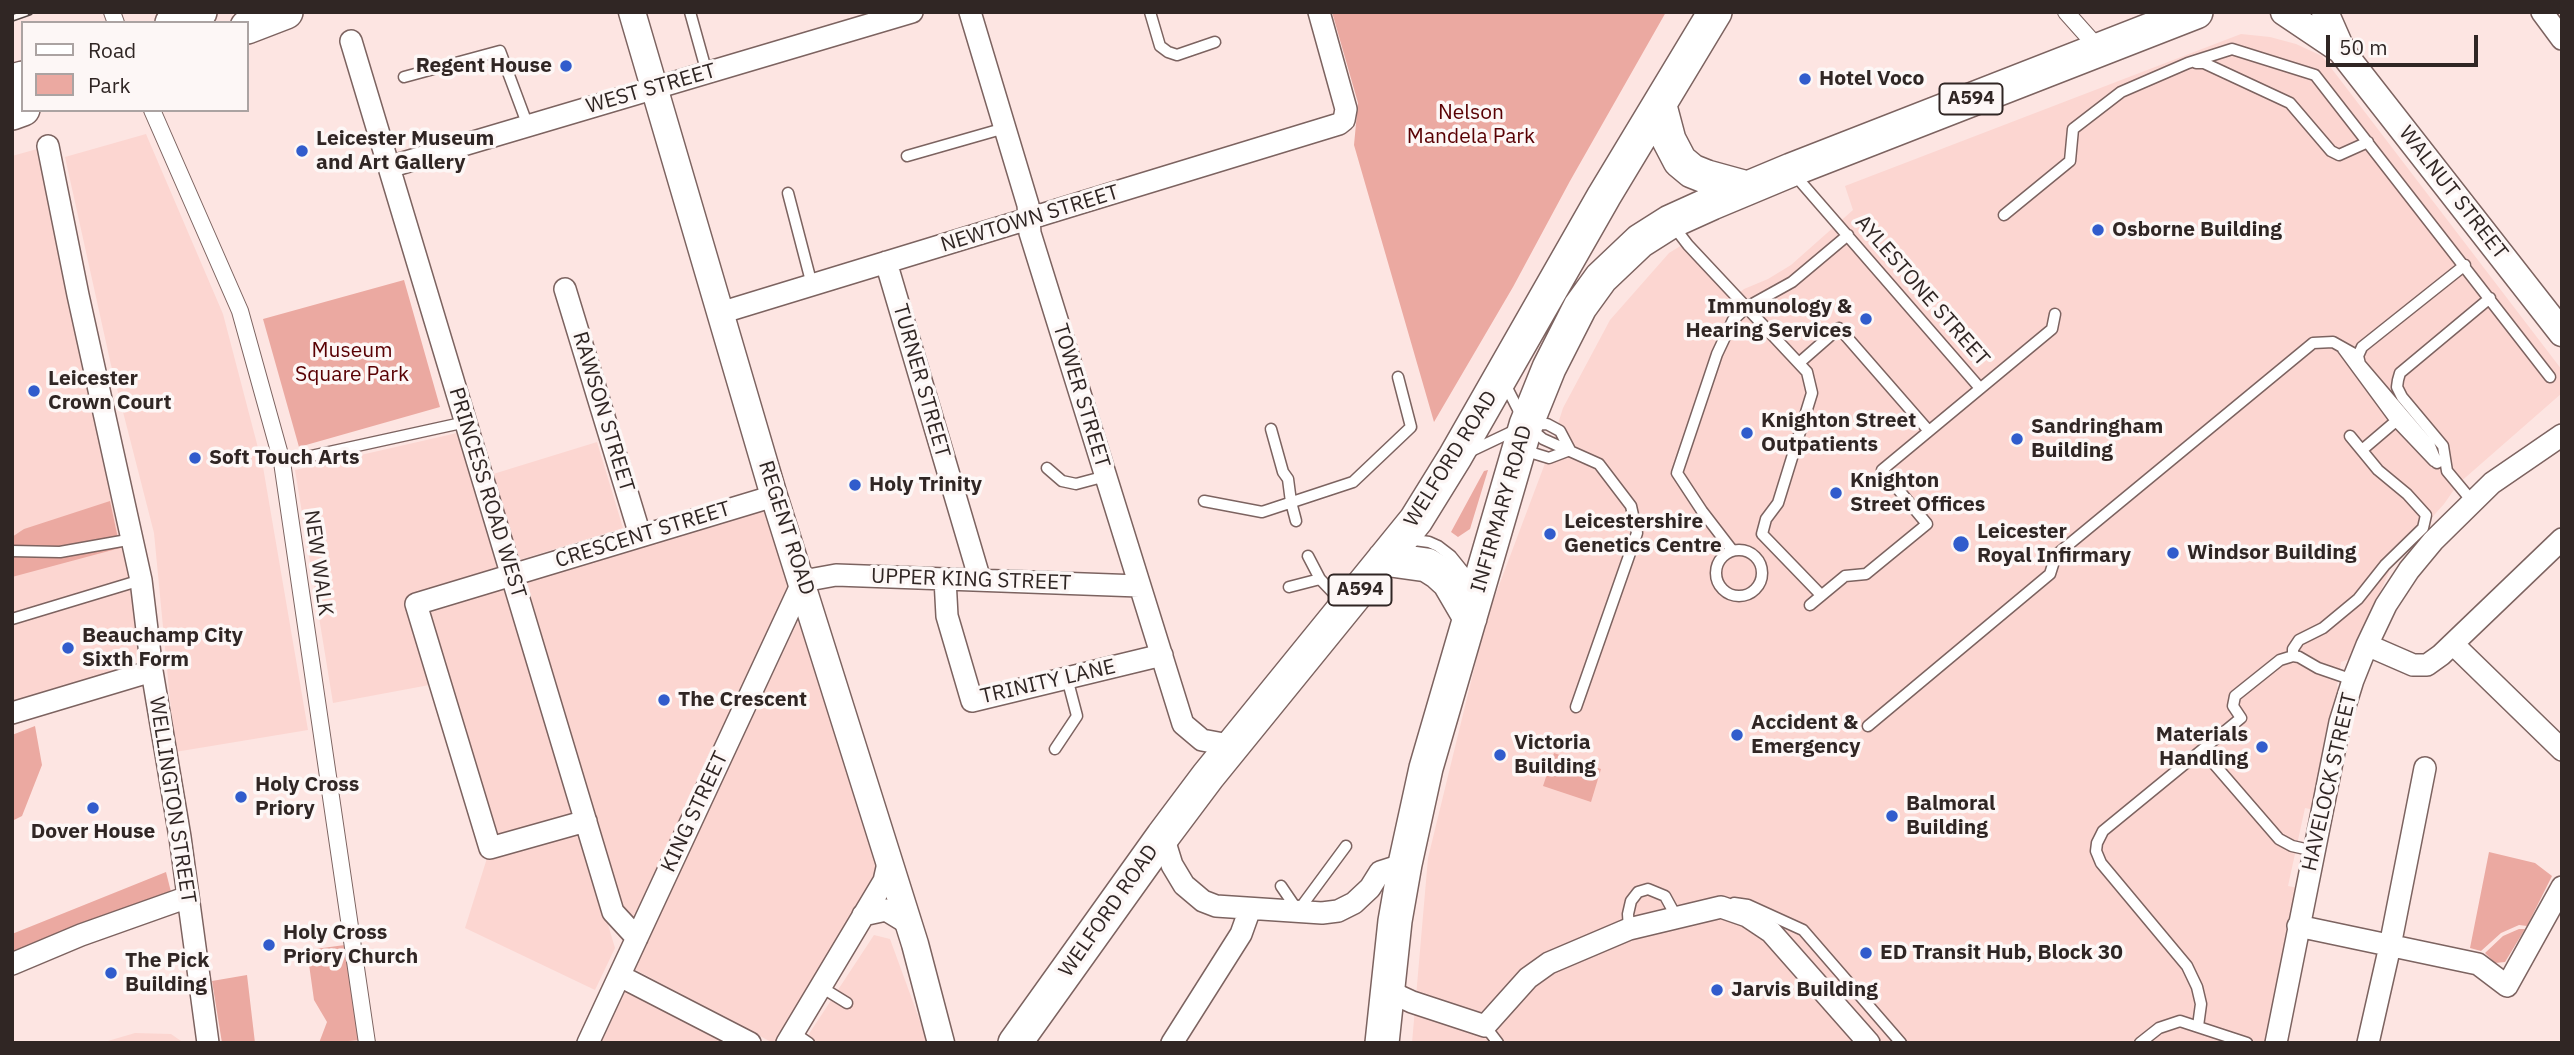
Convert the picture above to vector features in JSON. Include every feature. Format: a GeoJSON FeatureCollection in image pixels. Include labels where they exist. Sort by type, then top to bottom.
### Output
{"type":"FeatureCollection","features":[{"type":"Feature","properties":{"kind":"main road"},"geometry":{"type":"LineString","coordinates":[[177,21],[200,12]]}},
{"type":"Feature","properties":{"kind":"main road"},"geometry":{"type":"LineString","coordinates":[[248,27],[286,12]]}},
{"type":"Feature","properties":{"kind":"main road","name":"WELFORD ROAD"},"geometry":{"type":"LineString","coordinates":[[1016,1043],[1163,836],[1428,502],[1604,196],[1715,12]]}},
{"type":"Feature","properties":{"kind":"main road","name":"A594"},"geometry":{"type":"LineString","coordinates":[[1747,188],[2196,12]]}},
{"type":"Feature","properties":{"kind":"main road"},"geometry":{"type":"LineString","coordinates":[[1660,106],[1669,140],[1680,161],[1692,171],[1747,188]]}},
{"type":"Feature","properties":{"kind":"main road","name":"INFIRMARY ROAD"},"geometry":{"type":"LineString","coordinates":[[1386,990],[1405,864],[1426,768],[1522,437],[1549,368],[1585,299],[1621,257],[1670,222],[1747,188]]}},
{"type":"Feature","properties":{"kind":"main road","name":"A594"},"geometry":{"type":"LineString","coordinates":[[1393,549],[1438,572],[1474,604]]}},
{"type":"Feature","properties":{"kind":"main road","name":"A594"},"geometry":{"type":"LineString","coordinates":[[1382,1043],[1386,990]]}},
{"type":"Feature","properties":{"kind":"street","name":"REGENT ROAD"},"geometry":{"type":"LineString","coordinates":[[632,12],[774,496],[909,924],[941,1043]]}},
{"type":"Feature","properties":{"kind":"street","name":"WEST STREET"},"geometry":{"type":"LineString","coordinates":[[389,167],[912,12]]}},
{"type":"Feature","properties":{"kind":"street","name":"TOWER STREET"},"geometry":{"type":"LineString","coordinates":[[970,12],[1028,205],[1030,233],[1183,724],[1202,740],[1234,746]]}},
{"type":"Feature","properties":{"kind":"street","name":"NEWTOWN STREET"},"geometry":{"type":"LineString","coordinates":[[720,313],[1339,124],[1344,120],[1346,108],[1318,12]]}},
{"type":"Feature","properties":{"kind":"street"},"geometry":{"type":"LineString","coordinates":[[2066,12],[2099,49]]}},
{"type":"Feature","properties":{"kind":"street","name":"WALNUT STREET"},"geometry":{"type":"LineString","coordinates":[[2284,12],[2343,52]]}},
{"type":"Feature","properties":{"kind":"street","name":"WALNUT STREET"},"geometry":{"type":"LineString","coordinates":[[2325,12],[2343,52],[2562,333]]}},
{"type":"Feature","properties":{"kind":"street"},"geometry":{"type":"LineString","coordinates":[[2542,12],[2562,39]]}},
{"type":"Feature","properties":{"kind":"street","name":"PRINCESS ROAD WEST"},"geometry":{"type":"LineString","coordinates":[[351,41],[613,912],[637,938]]}},
{"type":"Feature","properties":{"kind":"street","name":"NEW WALK"},"geometry":{"type":"LineString","coordinates":[[153,112],[240,311],[282,462],[367,1043]]}},
{"type":"Feature","properties":{"kind":"street","name":"WELLINGTON STREET"},"geometry":{"type":"LineString","coordinates":[[48,146],[141,580],[152,671],[208,1043]]}},
{"type":"Feature","properties":{"kind":"street","name":"TURNER STREET"},"geometry":{"type":"LineString","coordinates":[[886,262],[980,580]]}},
{"type":"Feature","properties":{"kind":"street","name":"RAWSON STREET"},"geometry":{"type":"LineString","coordinates":[[565,289],[640,535]]}},
{"type":"Feature","properties":{"kind":"street","name":"HAVELOCK STREET"},"geometry":{"type":"LineString","coordinates":[[2276,1043],[2340,722],[2367,645],[2386,606],[2409,570],[2433,541],[2492,483],[2562,435]]}},
{"type":"Feature","properties":{"kind":"street","name":"CRESCENT STREET"},"geometry":{"type":"LineString","coordinates":[[586,821],[490,848],[416,604],[774,496]]}},
{"type":"Feature","properties":{"kind":"street"},"geometry":{"type":"LineString","coordinates":[[2367,645],[2420,666],[2427,665],[2562,539]]}},
{"type":"Feature","properties":{"kind":"street","name":"UPPER KING STREET"},"geometry":{"type":"LineString","coordinates":[[803,581],[836,575],[1139,586]]}},
{"type":"Feature","properties":{"kind":"street","name":"TRINITY LANE"},"geometry":{"type":"LineString","coordinates":[[945,579],[947,616],[972,701],[1162,655]]}},
{"type":"Feature","properties":{"kind":"street","name":"KING STREET"},"geometry":{"type":"LineString","coordinates":[[587,1043],[803,581]]}},
{"type":"Feature","properties":{"kind":"street"},"geometry":{"type":"LineString","coordinates":[[2452,644],[2562,750]]}},
{"type":"Feature","properties":{"kind":"street"},"geometry":{"type":"LineString","coordinates":[[12,713],[152,671]]}},
{"type":"Feature","properties":{"kind":"street"},"geometry":{"type":"LineString","coordinates":[[2368,1043],[2425,768]]}},
{"type":"Feature","properties":{"kind":"street"},"geometry":{"type":"LineString","coordinates":[[1163,836],[1172,866],[1193,894],[1216,906],[1322,913],[1338,911],[1370,888],[1380,872],[1405,864]]}},
{"type":"Feature","properties":{"kind":"street"},"geometry":{"type":"LineString","coordinates":[[796,1039],[821,987],[884,881],[889,859]]}},
{"type":"Feature","properties":{"kind":"street"},"geometry":{"type":"LineString","coordinates":[[2298,926],[2478,964],[2507,986],[2562,887]]}},
{"type":"Feature","properties":{"kind":"street"},"geometry":{"type":"LineString","coordinates":[[12,964],[81,935],[188,897]]}},
{"type":"Feature","properties":{"kind":"street"},"geometry":{"type":"LineString","coordinates":[[1386,990],[1480,1034],[1528,978],[1549,963],[1629,929],[1721,906],[1747,916],[1771,932],[1869,1043]]}},
{"type":"Feature","properties":{"kind":"street"},"geometry":{"type":"LineString","coordinates":[[1172,1043],[1241,934],[1250,909]]}},
{"type":"Feature","properties":{"kind":"street"},"geometry":{"type":"LineString","coordinates":[[863,915],[886,910],[909,924]]}},
{"type":"Feature","properties":{"kind":"street"},"geometry":{"type":"LineString","coordinates":[[620,976],[750,1043]]}},
{"type":"Feature","properties":{"kind":"lane"},"geometry":{"type":"LineString","coordinates":[[690,12],[707,73]]}},
{"type":"Feature","properties":{"kind":"lane"},"geometry":{"type":"LineString","coordinates":[[1150,12],[1160,46],[1168,52],[1177,55],[1214,42]]}},
{"type":"Feature","properties":{"kind":"lane"},"geometry":{"type":"LineString","coordinates":[[2004,215],[2070,161],[2073,130],[2121,92],[2188,63],[2232,48],[2315,75],[2550,377]]}},
{"type":"Feature","properties":{"kind":"lane"},"geometry":{"type":"LineString","coordinates":[[404,77],[500,51],[528,126]]}},
{"type":"Feature","properties":{"kind":"lane"},"geometry":{"type":"LineString","coordinates":[[2188,63],[2204,63],[2290,103],[2331,151],[2339,155],[2368,142]]}},
{"type":"Feature","properties":{"kind":"lane"},"geometry":{"type":"LineString","coordinates":[[907,156],[1005,128]]}},
{"type":"Feature","properties":{"kind":"lane","name":"AYLESTONE STREET"},"geometry":{"type":"LineString","coordinates":[[1791,170],[1979,387],[1882,470],[1927,524],[1866,574],[1845,576],[1821,595]]}},
{"type":"Feature","properties":{"kind":"lane"},"geometry":{"type":"LineString","coordinates":[[788,193],[812,285]]}},
{"type":"Feature","properties":{"kind":"lane"},"geometry":{"type":"LineString","coordinates":[[1670,222],[1688,245],[1807,372],[1812,393],[1777,503],[1766,519],[1762,534],[1821,595],[1810,605]]}},
{"type":"Feature","properties":{"kind":"lane"},"geometry":{"type":"LineString","coordinates":[[1732,550],[1719,560],[1716,575],[1722,589],[1735,596],[1743,596],[1756,589],[1762,575],[1761,567],[1754,555],[1747,551],[1732,550],[1677,473],[1725,333],[1733,320],[1747,307],[1792,282],[1848,234]]}},
{"type":"Feature","properties":{"kind":"lane"},"geometry":{"type":"LineString","coordinates":[[2437,463],[2430,446],[2360,364],[2358,356],[2362,347],[2465,265]]}},
{"type":"Feature","properties":{"kind":"lane"},"geometry":{"type":"LineString","coordinates":[[2447,471],[2443,446],[2402,397],[2398,380],[2400,373],[2490,298]]}},
{"type":"Feature","properties":{"kind":"lane"},"geometry":{"type":"LineString","coordinates":[[1979,387],[2052,330],[2055,314]]}},
{"type":"Feature","properties":{"kind":"lane"},"geometry":{"type":"LineString","coordinates":[[1799,363],[1839,328],[1928,430]]}},
{"type":"Feature","properties":{"kind":"lane"},"geometry":{"type":"LineString","coordinates":[[1868,726],[2050,574],[2056,555],[2313,343],[2325,341],[2358,356]]}},
{"type":"Feature","properties":{"kind":"lane"},"geometry":{"type":"LineString","coordinates":[[2342,347],[2396,421],[2473,501]]}},
{"type":"Feature","properties":{"kind":"lane"},"geometry":{"type":"LineString","coordinates":[[1204,501],[1262,512],[1353,482],[1411,427],[1398,377]]}},
{"type":"Feature","properties":{"kind":"lane"},"geometry":{"type":"LineString","coordinates":[[1501,377],[1522,437],[1549,458],[1570,450]]}},
{"type":"Feature","properties":{"kind":"lane"},"geometry":{"type":"LineString","coordinates":[[2362,450],[2396,421]]}},
{"type":"Feature","properties":{"kind":"lane"},"geometry":{"type":"LineString","coordinates":[[302,458],[466,422]]}},
{"type":"Feature","properties":{"kind":"lane"},"geometry":{"type":"LineString","coordinates":[[1271,429],[1283,472],[1289,479],[1296,521]]}},
{"type":"Feature","properties":{"kind":"lane"},"geometry":{"type":"LineString","coordinates":[[2293,656],[2293,649],[2299,640],[2323,628],[2358,599],[2385,565],[2423,528],[2426,515],[2407,494],[2378,470],[2350,436]]}},
{"type":"Feature","properties":{"kind":"lane"},"geometry":{"type":"LineString","coordinates":[[1455,457],[1522,437],[1543,439],[1599,464],[1631,506],[1637,533],[1576,707]]}},
{"type":"Feature","properties":{"kind":"lane"},"geometry":{"type":"LineString","coordinates":[[1047,468],[1062,481],[1076,484],[1106,476]]}},
{"type":"Feature","properties":{"kind":"lane"},"geometry":{"type":"LineString","coordinates":[[12,551],[60,552],[133,539]]}},
{"type":"Feature","properties":{"kind":"lane"},"geometry":{"type":"LineString","coordinates":[[1308,556],[1320,579],[1347,607]]}},
{"type":"Feature","properties":{"kind":"lane"},"geometry":{"type":"LineString","coordinates":[[1289,587],[1320,579]]}},
{"type":"Feature","properties":{"kind":"lane"},"geometry":{"type":"LineString","coordinates":[[12,619],[141,580]]}},
{"type":"Feature","properties":{"kind":"lane"},"geometry":{"type":"LineString","coordinates":[[2198,1026],[2201,1004],[2197,987],[2187,966],[2101,863],[2096,851],[2097,843],[2103,831],[2241,718],[2233,706],[2235,695],[2280,660],[2299,657],[2318,668],[2353,680]]}},
{"type":"Feature","properties":{"kind":"lane"},"geometry":{"type":"LineString","coordinates":[[1055,749],[1077,716],[1067,678]]}},
{"type":"Feature","properties":{"kind":"lane"},"geometry":{"type":"LineString","coordinates":[[2202,750],[2278,839],[2292,846],[2314,851]]}},
{"type":"Feature","properties":{"kind":"lane"},"geometry":{"type":"LineString","coordinates":[[1281,886],[1298,911],[1346,846]]}},
{"type":"Feature","properties":{"kind":"lane"},"geometry":{"type":"LineString","coordinates":[[1629,929],[1631,901],[1638,892],[1648,889],[1665,896],[1677,918]]}},
{"type":"Feature","properties":{"kind":"lane"},"geometry":{"type":"LineString","coordinates":[[1721,906],[1735,903],[1748,905],[1802,930],[1900,1043]]}},
{"type":"Feature","properties":{"kind":"lane"},"geometry":{"type":"LineString","coordinates":[[821,987],[847,1003]]}},
{"type":"Feature","properties":{"kind":"lane"},"geometry":{"type":"LineString","coordinates":[[2140,1043],[2159,1028],[2180,1021],[2247,1043]]}},
{"type":"Feature","properties":{"kind":"lane"},"geometry":{"type":"LineString","coordinates":[[1480,1034],[1498,1043]]}},
{"type":"Feature","properties":{"kind":"shaded area","name":"Leicester Royal Infirmary"},"geometry":{"type":"Polygon","coordinates":[[[2241,34],[2270,37],[2296,44],[2322,56],[2562,370],[2562,393],[2458,484],[2444,504],[2394,560],[2352,658],[2341,662],[2337,686],[2342,692],[2315,810],[2305,808],[2288,886],[2298,888],[2268,1043],[1412,1043],[1428,858],[1486,620],[1563,408],[1610,320],[1669,253],[1682,245],[1732,299],[1744,289],[1791,265],[1853,210],[1845,186],[2241,34]]]}},
{"type":"Feature","properties":{"kind":"shaded area"},"geometry":{"type":"Polygon","coordinates":[[[146,134],[223,314],[263,467],[308,730],[175,752],[154,533],[111,365],[65,157],[146,134]]]}},
{"type":"Feature","properties":{"kind":"shaded area"},"geometry":{"type":"Polygon","coordinates":[[[48,146],[82,295],[149,684],[12,718],[12,156],[48,146]]]}},
{"type":"Feature","properties":{"kind":"shaded area"},"geometry":{"type":"Polygon","coordinates":[[[457,433],[574,816],[488,842],[440,683],[333,703],[295,470],[457,433]]]}},
{"type":"Feature","properties":{"kind":"shaded area"},"geometry":{"type":"Polygon","coordinates":[[[597,442],[623,528],[516,561],[490,475],[597,442]]]}},
{"type":"Feature","properties":{"kind":"shaded area"},"geometry":{"type":"Polygon","coordinates":[[[772,505],[795,580],[634,920],[620,905],[526,581],[772,505]]]}},
{"type":"Feature","properties":{"kind":"shaded area"},"geometry":{"type":"Polygon","coordinates":[[[803,610],[878,862],[874,879],[777,1043],[773,1043],[634,969],[803,610]]]}},
{"type":"Feature","properties":{"kind":"shaded area"},"geometry":{"type":"Polygon","coordinates":[[[580,831],[615,948],[595,990],[465,928],[488,855],[580,831]]]}},
{"type":"Feature","properties":{"kind":"shaded area"},"geometry":{"type":"Polygon","coordinates":[[[874,935],[890,939],[928,1043],[803,1043],[874,935]]]}},
{"type":"Feature","properties":{"kind":"shaded area"},"geometry":{"type":"Polygon","coordinates":[[[626,990],[731,1043],[601,1043],[626,990]]]}},
{"type":"Feature","properties":{"kind":"shaded area"},"geometry":{"type":"Polygon","coordinates":[[[135,1033],[171,1034],[184,1043],[101,1043],[135,1033]]]}},
{"type":"Feature","properties":{"kind":"green space","name":"Nelson Mandela Park"},"geometry":{"type":"Polygon","coordinates":[[[1332,12],[1666,12],[1513,287],[1434,422],[1354,145],[1358,103],[1332,12]]]}},
{"type":"Feature","properties":{"kind":"green space","name":"Museum Square Park"},"geometry":{"type":"Polygon","coordinates":[[[404,280],[440,407],[299,447],[263,319],[404,280]]]}},
{"type":"Feature","properties":{"kind":"green space"},"geometry":{"type":"Polygon","coordinates":[[[1488,470],[1470,529],[1458,537],[1451,532],[1484,471],[1488,470]]]}},
{"type":"Feature","properties":{"kind":"green space"},"geometry":{"type":"Polygon","coordinates":[[[110,501],[120,548],[12,577],[12,537],[24,529],[110,501]]]}},
{"type":"Feature","properties":{"kind":"green space"},"geometry":{"type":"Polygon","coordinates":[[[35,726],[42,765],[22,816],[12,821],[12,735],[35,726]]]}},
{"type":"Feature","properties":{"kind":"green space"},"geometry":{"type":"Polygon","coordinates":[[[1554,753],[1601,769],[1591,802],[1543,786],[1554,753]]]}},
{"type":"Feature","properties":{"kind":"green space"},"geometry":{"type":"Polygon","coordinates":[[[2489,852],[2535,863],[2552,876],[2527,926],[2519,925],[2501,933],[2481,951],[2470,948],[2489,852]]]}},
{"type":"Feature","properties":{"kind":"green space"},"geometry":{"type":"Polygon","coordinates":[[[166,872],[172,896],[12,958],[12,934],[166,872]]]}},
{"type":"Feature","properties":{"kind":"green space"},"geometry":{"type":"Polygon","coordinates":[[[2525,929],[2505,962],[2495,963],[2485,953],[2503,936],[2525,929]]]}},
{"type":"Feature","properties":{"kind":"green space"},"geometry":{"type":"Polygon","coordinates":[[[345,945],[363,1040],[319,1043],[327,1022],[314,1000],[307,950],[345,945]]]}},
{"type":"Feature","properties":{"kind":"green space"},"geometry":{"type":"Polygon","coordinates":[[[247,975],[255,1043],[222,1043],[212,981],[247,975]]]}},
{"type":"Feature","properties":{"kind":"railway"},"geometry":{"type":"LineString","coordinates":[[12,18],[29,12]]}},
{"type":"Feature","properties":{"kind":"place","name":"Regent House"},"geometry":{"type":"Point","coordinates":[566,66]}},
{"type":"Feature","properties":{"kind":"place","name":"Hotel Voco"},"geometry":{"type":"Point","coordinates":[1805,79]}},
{"type":"Feature","properties":{"kind":"place","name":"Leicester Museum and Art Gallery"},"geometry":{"type":"Point","coordinates":[302,151]}},
{"type":"Feature","properties":{"kind":"place","name":"Osborne Building"},"geometry":{"type":"Point","coordinates":[2098,230]}},
{"type":"Feature","properties":{"kind":"place","name":"Immunology & Hearing Services"},"geometry":{"type":"Point","coordinates":[1866,319]}},
{"type":"Feature","properties":{"kind":"place","name":"Leicester Crown Court"},"geometry":{"type":"Point","coordinates":[34,391]}},
{"type":"Feature","properties":{"kind":"place","name":"Knighton Street Outpatients"},"geometry":{"type":"Point","coordinates":[1747,433]}},
{"type":"Feature","properties":{"kind":"place","name":"Sandringham Building"},"geometry":{"type":"Point","coordinates":[2017,439]}},
{"type":"Feature","properties":{"kind":"place","name":"Soft Touch Arts"},"geometry":{"type":"Point","coordinates":[195,458]}},
{"type":"Feature","properties":{"kind":"place","name":"Holy Trinity"},"geometry":{"type":"Point","coordinates":[855,485]}},
{"type":"Feature","properties":{"kind":"place","name":"Knighton Street Offices"},"geometry":{"type":"Point","coordinates":[1836,493]}},
{"type":"Feature","properties":{"kind":"place","name":"Leicestershire Genetics Centre"},"geometry":{"type":"Point","coordinates":[1550,534]}},
{"type":"Feature","properties":{"kind":"place","name":"Leicester Royal Infirmary"},"geometry":{"type":"Point","coordinates":[1961,544]}},
{"type":"Feature","properties":{"kind":"place","name":"Windsor Building"},"geometry":{"type":"Point","coordinates":[2173,553]}},
{"type":"Feature","properties":{"kind":"place","name":"Beauchamp City Sixth Form"},"geometry":{"type":"Point","coordinates":[68,648]}},
{"type":"Feature","properties":{"kind":"place","name":"The Crescent"},"geometry":{"type":"Point","coordinates":[664,700]}},
{"type":"Feature","properties":{"kind":"place","name":"Accident & Emergency"},"geometry":{"type":"Point","coordinates":[1737,735]}},
{"type":"Feature","properties":{"kind":"place","name":"Materials Handling"},"geometry":{"type":"Point","coordinates":[2262,747]}},
{"type":"Feature","properties":{"kind":"place","name":"Victoria Building"},"geometry":{"type":"Point","coordinates":[1500,755]}},
{"type":"Feature","properties":{"kind":"place","name":"Holy Cross Priory"},"geometry":{"type":"Point","coordinates":[241,797]}},
{"type":"Feature","properties":{"kind":"place","name":"Dover House"},"geometry":{"type":"Point","coordinates":[93,808]}},
{"type":"Feature","properties":{"kind":"place","name":"Balmoral Building"},"geometry":{"type":"Point","coordinates":[1892,816]}},
{"type":"Feature","properties":{"kind":"place","name":"Holy Cross Priory Church"},"geometry":{"type":"Point","coordinates":[269,945]}},
{"type":"Feature","properties":{"kind":"place","name":"ED Transit Hub, Block 30"},"geometry":{"type":"Point","coordinates":[1866,953]}},
{"type":"Feature","properties":{"kind":"place","name":"The Pick Building"},"geometry":{"type":"Point","coordinates":[111,973]}},
{"type":"Feature","properties":{"kind":"place","name":"Jarvis Building"},"geometry":{"type":"Point","coordinates":[1717,990]}}]}
